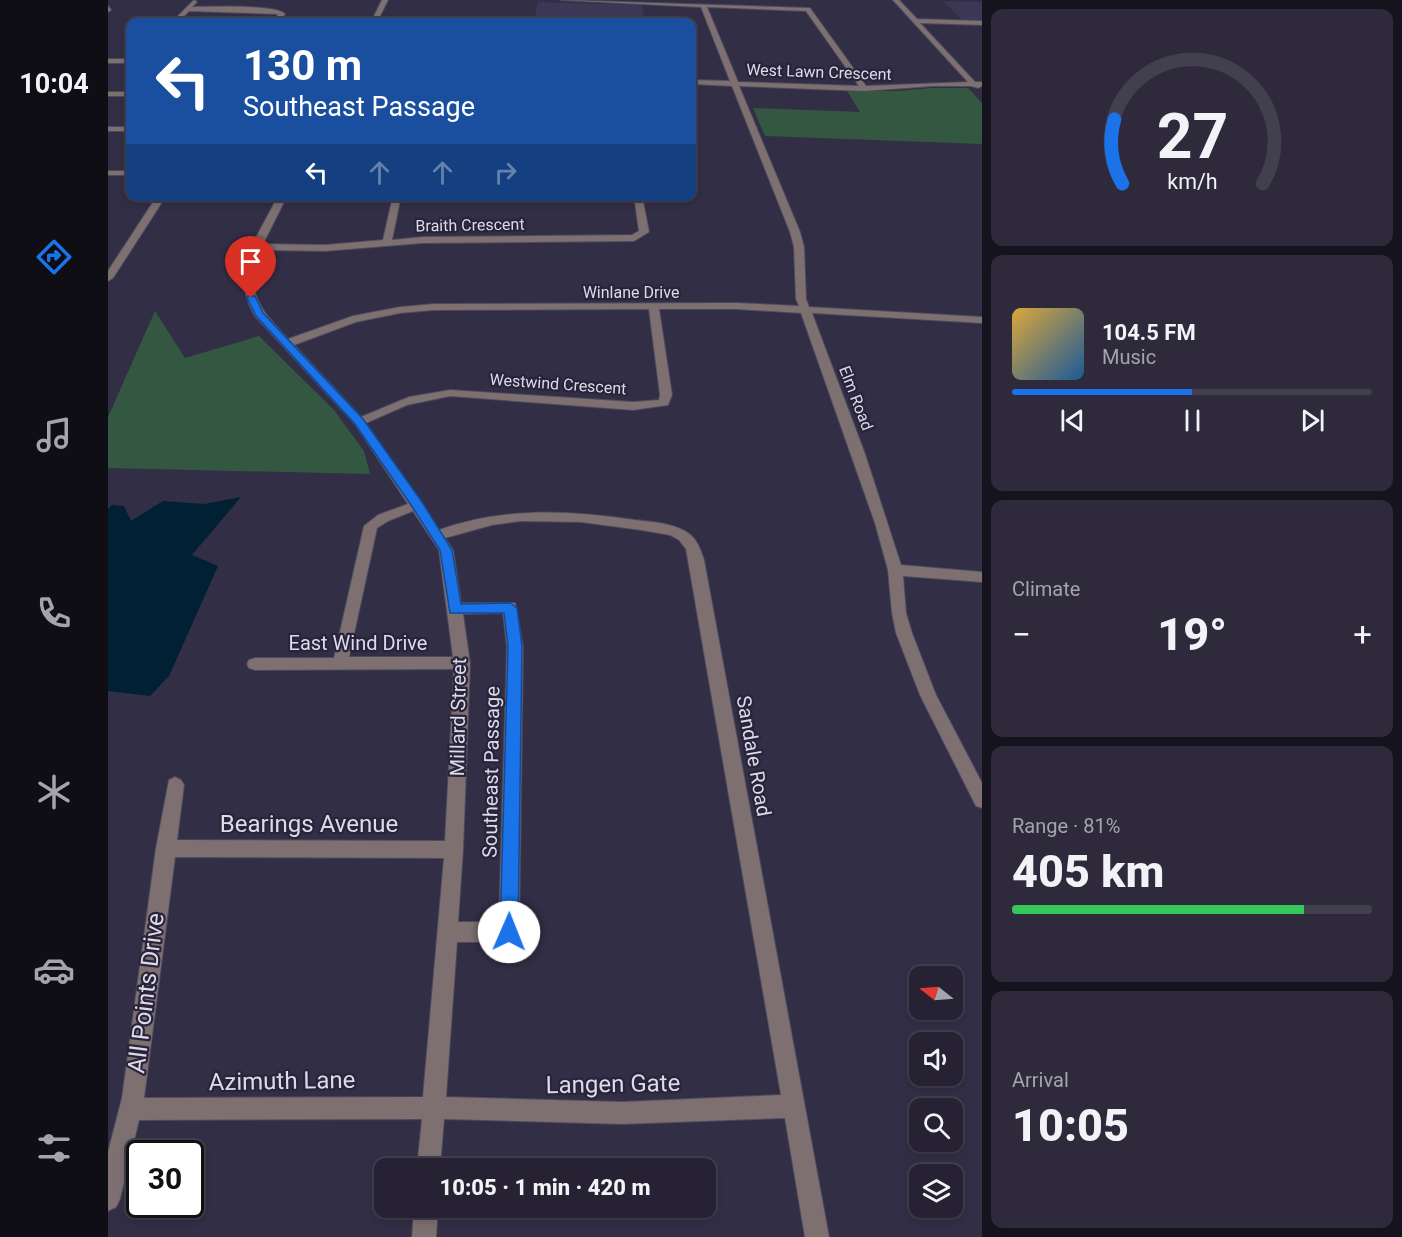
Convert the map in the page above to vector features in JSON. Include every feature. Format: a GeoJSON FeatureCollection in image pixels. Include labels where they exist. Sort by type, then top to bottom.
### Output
{"type":"FeatureCollection","features":[{"type":"Feature","properties":{"kind":"street"},"geometry":{"type":"LineString","coordinates":[[179,18],[196,0]]}},
{"type":"Feature","properties":{"kind":"street"},"geometry":{"type":"LineString","coordinates":[[376,18],[386,0]]}},
{"type":"Feature","properties":{"kind":"street"},"geometry":{"type":"LineString","coordinates":[[563,0],[808,9],[813,12],[864,89]]}},
{"type":"Feature","properties":{"kind":"street"},"geometry":{"type":"LineString","coordinates":[[896,0],[982,94]]}},
{"type":"Feature","properties":{"kind":"street","name":"Elm Road"},"geometry":{"type":"LineString","coordinates":[[703,5],[800,247],[801,299],[859,454],[895,570],[899,613],[913,658],[928,695],[980,792]]}},
{"type":"Feature","properties":{"kind":"street"},"geometry":{"type":"LineString","coordinates":[[187,9],[244,9],[280,12],[282,14],[279,18]]}},
{"type":"Feature","properties":{"kind":"street"},"geometry":{"type":"LineString","coordinates":[[915,21],[982,23]]}},
{"type":"Feature","properties":{"kind":"street"},"geometry":{"type":"LineString","coordinates":[[108,61],[126,61]]}},
{"type":"Feature","properties":{"kind":"street","name":"West Lawn Crescent"},"geometry":{"type":"LineString","coordinates":[[696,82],[864,89],[895,89],[933,84],[982,84]]}},
{"type":"Feature","properties":{"kind":"street"},"geometry":{"type":"LineString","coordinates":[[108,94],[126,94]]}},
{"type":"Feature","properties":{"kind":"street"},"geometry":{"type":"LineString","coordinates":[[108,129],[126,129]]}},
{"type":"Feature","properties":{"kind":"street"},"geometry":{"type":"LineString","coordinates":[[108,173],[126,173]]}},
{"type":"Feature","properties":{"kind":"street"},"geometry":{"type":"LineString","coordinates":[[108,278],[159,201]]}},
{"type":"Feature","properties":{"kind":"street","name":"Millard Street"},"geometry":{"type":"LineString","coordinates":[[281,201],[249,268],[248,282],[251,298],[259,314],[359,422],[446,550],[462,663],[454,850],[430,1158]]}},
{"type":"Feature","properties":{"kind":"street"},"geometry":{"type":"LineString","coordinates":[[387,242],[396,201]]}},
{"type":"Feature","properties":{"kind":"street","name":"Braith Crescent"},"geometry":{"type":"LineString","coordinates":[[258,247],[325,248],[387,242],[633,238],[644,232],[639,201]]}},
{"type":"Feature","properties":{"kind":"street","name":"Winlane Drive"},"geometry":{"type":"LineString","coordinates":[[286,345],[353,319],[400,310],[468,306],[654,308],[736,306],[982,320]]}},
{"type":"Feature","properties":{"kind":"street","name":"Westwind Crescent"},"geometry":{"type":"LineString","coordinates":[[359,422],[401,400],[422,395],[450,393],[633,406],[664,403],[666,395],[654,308]]}},
{"type":"Feature","properties":{"kind":"street"},"geometry":{"type":"LineString","coordinates":[[340,665],[371,526],[383,518],[417,505]]}},
{"type":"Feature","properties":{"kind":"street","name":"Sandale Road"},"geometry":{"type":"LineString","coordinates":[[436,537],[498,519],[556,517],[669,530],[681,534],[691,543],[697,560],[817,1237]]}},
{"type":"Feature","properties":{"kind":"street"},"geometry":{"type":"LineString","coordinates":[[895,570],[982,577]]}},
{"type":"Feature","properties":{"kind":"street","name":"Southeast Passage"},"geometry":{"type":"LineString","coordinates":[[447,932],[509,932],[515,646],[510,608],[455,609]]}},
{"type":"Feature","properties":{"kind":"street","name":"East Wind Drive"},"geometry":{"type":"LineString","coordinates":[[255,664],[462,663]]}},
{"type":"Feature","properties":{"kind":"street","name":"All Points Drive"},"geometry":{"type":"LineString","coordinates":[[108,1200],[131,1109],[175,785]]}},
{"type":"Feature","properties":{"kind":"street","name":"Bearings Avenue"},"geometry":{"type":"LineString","coordinates":[[165,848],[454,850]]}},
{"type":"Feature","properties":{"kind":"street","name":"Langen Gate"},"geometry":{"type":"LineString","coordinates":[[433,1108],[622,1113],[794,1106]]}},
{"type":"Feature","properties":{"kind":"street","name":"Azimuth Lane"},"geometry":{"type":"LineString","coordinates":[[131,1109],[433,1108]]}},
{"type":"Feature","properties":{"kind":"street"},"geometry":{"type":"LineString","coordinates":[[424,1237],[425,1218]]}},
{"type":"Feature","properties":{"kind":"shaded area"},"geometry":{"type":"Polygon","coordinates":[[[943,1],[982,2],[982,21],[963,21],[943,1]]]}},
{"type":"Feature","properties":{"kind":"shaded area"},"geometry":{"type":"Polygon","coordinates":[[[538,2],[642,5],[644,18],[535,18],[538,2]]]}},
{"type":"Feature","properties":{"kind":"green space"},"geometry":{"type":"Polygon","coordinates":[[[968,88],[982,103],[982,144],[765,136],[753,108],[860,112],[847,91],[968,88]]]}},
{"type":"Feature","properties":{"kind":"green space"},"geometry":{"type":"Polygon","coordinates":[[[155,311],[185,358],[259,336],[334,410],[364,451],[370,474],[108,468],[108,417],[155,311]]]}},
{"type":"Feature","properties":{"kind":"water"},"geometry":{"type":"Polygon","coordinates":[[[241,497],[192,555],[218,566],[169,676],[150,696],[108,691],[108,509],[112,505],[124,506],[131,521],[163,501],[204,504],[241,497]]]}},
{"type":"Feature","properties":{"kind":"route"},"geometry":{"type":"LineString","coordinates":[[251,298],[259,314],[284,339],[286,345],[359,422],[417,505],[446,550],[455,609],[510,608],[515,646],[509,932]]}}]}
